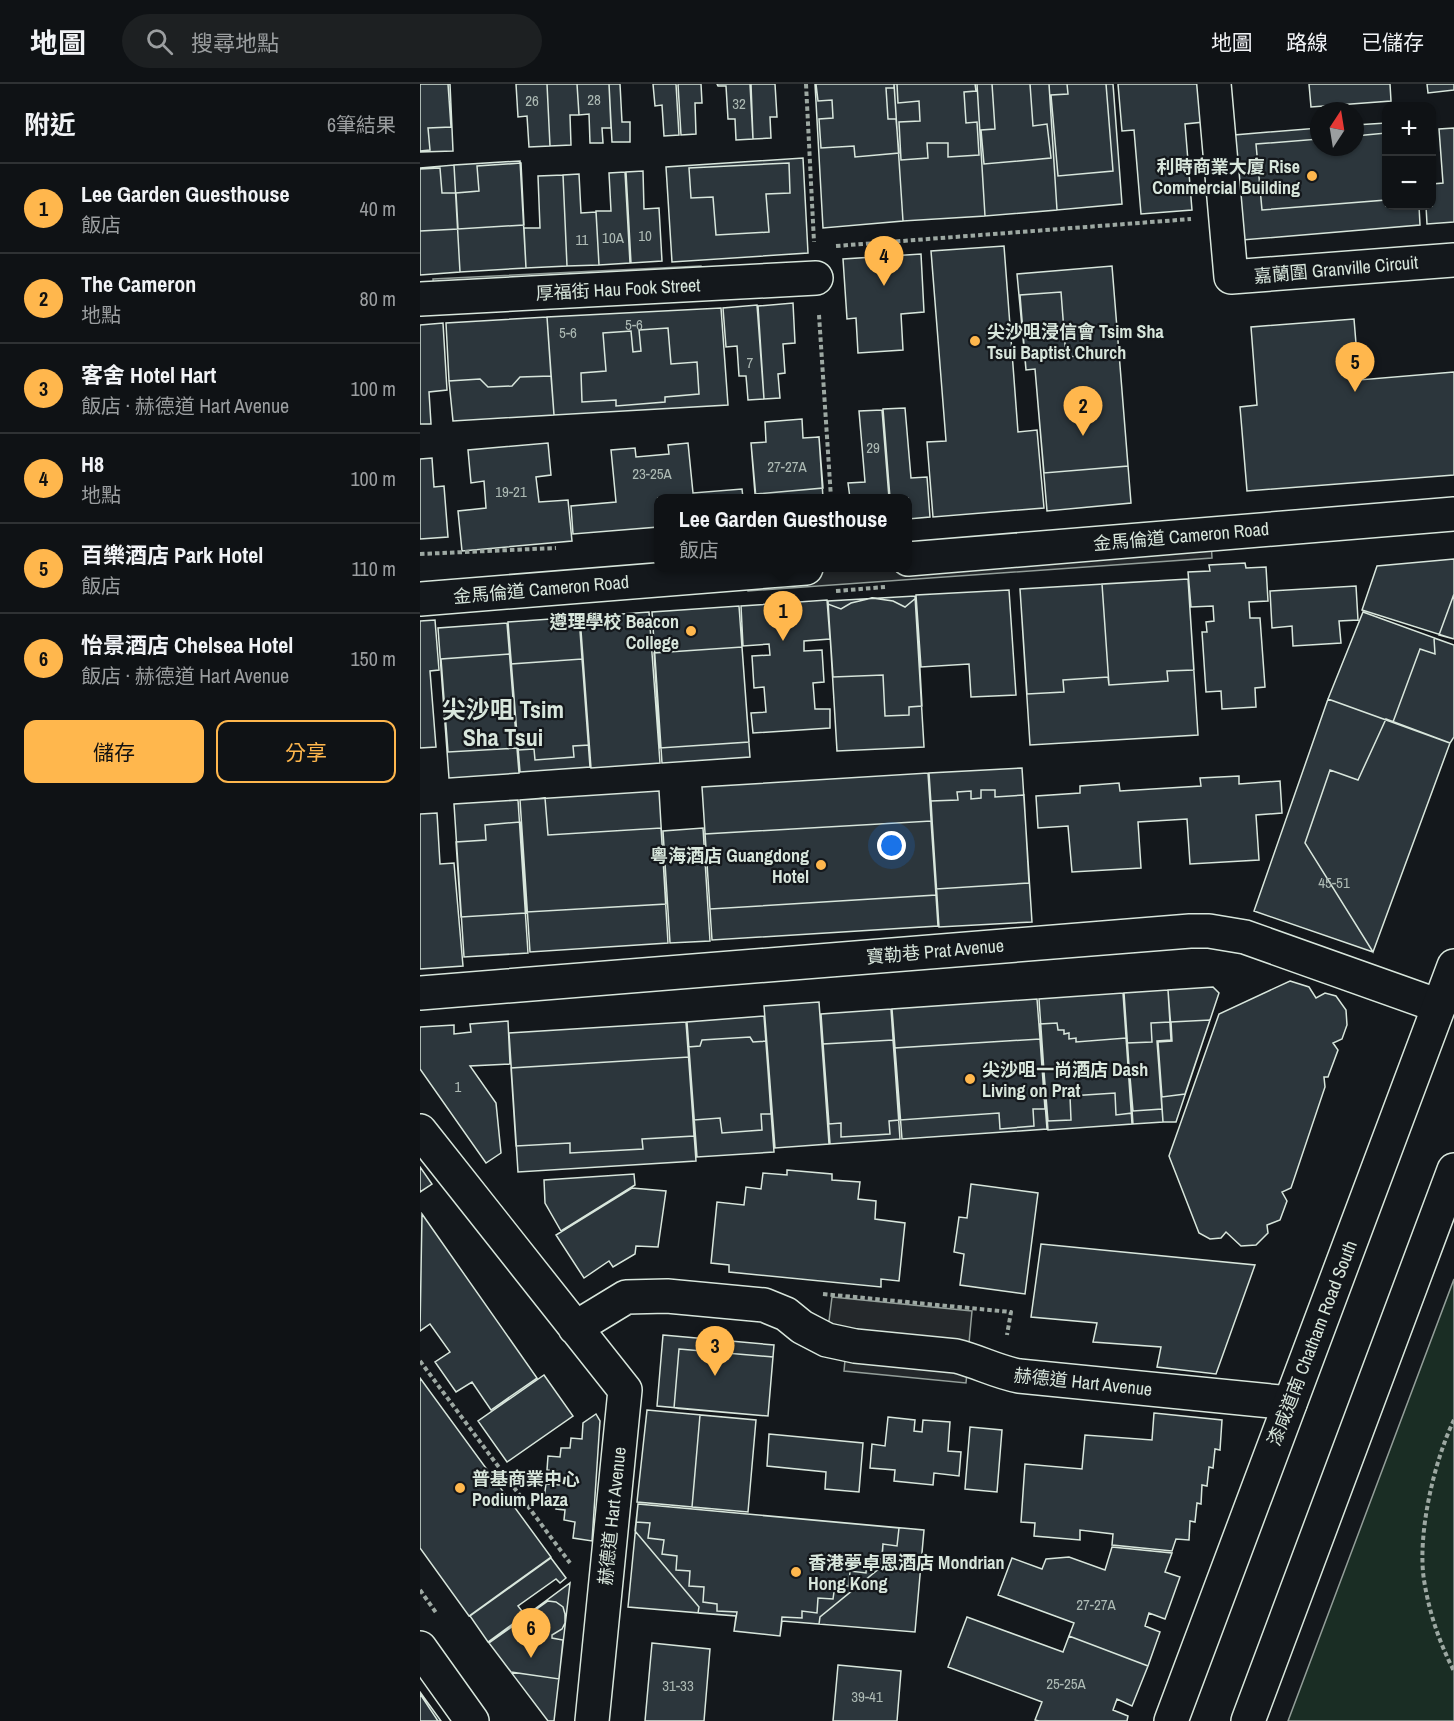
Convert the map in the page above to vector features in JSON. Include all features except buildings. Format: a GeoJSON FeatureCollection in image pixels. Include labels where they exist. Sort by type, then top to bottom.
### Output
{"type":"FeatureCollection","features":[{"type":"Feature","properties":{"kind":"street","name":"嘉蘭圍 Granville Circuit"},"geometry":{"type":"LineString","coordinates":[[1214,84],[1231,277],[1454,260]]}},
{"type":"Feature","properties":{"kind":"street","name":"厚福街 Hau Fook Street"},"geometry":{"type":"LineString","coordinates":[[420,299],[816,278]]}},
{"type":"Feature","properties":{"kind":"street","name":"金馬倫道 Cameron Road"},"geometry":{"type":"LineString","coordinates":[[912,559],[1454,514]]}},
{"type":"Feature","properties":{"kind":"street","name":"金馬倫道 Cameron Road"},"geometry":{"type":"LineString","coordinates":[[420,599],[746,572]]}},
{"type":"Feature","properties":{"kind":"street","name":"寶勒巷 Prat Avenue"},"geometry":{"type":"LineString","coordinates":[[420,993],[1190,931],[1245,936],[1439,1006]]}},
{"type":"Feature","properties":{"kind":"street","name":"漆咸道南 Chatham Road South"},"geometry":{"type":"LineString","coordinates":[[1171,1721],[1454,966]]}},
{"type":"Feature","properties":{"kind":"street","name":"赫德道 Hart Avenue"},"geometry":{"type":"LineString","coordinates":[[420,1131],[625,1390],[592,1721]]}},
{"type":"Feature","properties":{"kind":"street"},"geometry":{"type":"LineString","coordinates":[[1248,1721],[1454,1170]]}},
{"type":"Feature","properties":{"kind":"street","name":"赫德道 Hart Avenue"},"geometry":{"type":"LineString","coordinates":[[575,1328],[626,1297],[667,1296],[751,1303],[775,1309],[814,1334],[841,1343],[956,1356],[1003,1373],[1019,1376],[1290,1403]]}},
{"type":"Feature","properties":{"kind":"street"},"geometry":{"type":"LineString","coordinates":[[420,1648],[472,1721]]}},
{"type":"Feature","properties":{"kind":"path"},"geometry":{"type":"LineString","coordinates":[[826,246],[1192,219]]}},
{"type":"Feature","properties":{"kind":"path"},"geometry":{"type":"LineString","coordinates":[[420,554],[563,548]]}},
{"type":"Feature","properties":{"kind":"path"},"geometry":{"type":"LineString","coordinates":[[420,1361],[577,1573]]}},
{"type":"Feature","properties":{"kind":"path"},"geometry":{"type":"LineString","coordinates":[[1454,1420],[1441,1452],[1430,1496],[1424,1539],[1424,1579],[1433,1622],[1442,1648],[1454,1671]]}},
{"type":"Feature","properties":{"kind":"green space"},"geometry":{"type":"Polygon","coordinates":[[[1454,1279],[1454,1721],[1288,1721],[1454,1279]]]}},
{"type":"Feature","properties":{"kind":"shaded area"},"geometry":{"type":"Polygon","coordinates":[[[701,266],[702,279],[434,292],[433,279],[701,266]]]}},
{"type":"Feature","properties":{"kind":"shaded area"},"geometry":{"type":"Polygon","coordinates":[[[1211,540],[1212,558],[748,591],[746,574],[912,572],[912,568],[1211,540]]]}},
{"type":"Feature","properties":{"kind":"shaded area"},"geometry":{"type":"Polygon","coordinates":[[[832,1297],[972,1311],[969,1343],[828,1329],[832,1297]]]}},
{"type":"Feature","properties":{"kind":"shaded area"},"geometry":{"type":"Polygon","coordinates":[[[845,1360],[967,1372],[966,1383],[844,1371],[845,1360]]]}},
{"type":"Feature","properties":{"kind":"place","name":"利時商業大廈 Rise Commercial Building"},"geometry":{"type":"Point","coordinates":[1312,176]}},
{"type":"Feature","properties":{"kind":"place","name":"H8"},"geometry":{"type":"Point","coordinates":[884,286]}},
{"type":"Feature","properties":{"kind":"place","name":"尖沙咀浸信會 Tsim Sha Tsui Baptist Church"},"geometry":{"type":"Point","coordinates":[975,341]}},
{"type":"Feature","properties":{"kind":"place","name":"百樂酒店 Park Hotel"},"geometry":{"type":"Point","coordinates":[1355,392]}},
{"type":"Feature","properties":{"kind":"place","name":"The Cameron"},"geometry":{"type":"Point","coordinates":[1083,436]}},
{"type":"Feature","properties":{"kind":"place","name":"遵理學校 Beacon College"},"geometry":{"type":"Point","coordinates":[691,631]}},
{"type":"Feature","properties":{"kind":"place","name":"Lee Garden Guesthouse"},"geometry":{"type":"Point","coordinates":[783,641]}},
{"type":"Feature","properties":{"kind":"place","name":"粵海酒店 Guangdong Hotel"},"geometry":{"type":"Point","coordinates":[821,865]}},
{"type":"Feature","properties":{"kind":"place","name":"尖沙咀一尚酒店 Dash Living on Prat"},"geometry":{"type":"Point","coordinates":[970,1079]}},
{"type":"Feature","properties":{"kind":"place","name":"客舍 Hotel Hart"},"geometry":{"type":"Point","coordinates":[715,1376]}},
{"type":"Feature","properties":{"kind":"place","name":"普基商業中心 Podium Plaza"},"geometry":{"type":"Point","coordinates":[460,1488]}},
{"type":"Feature","properties":{"kind":"place","name":"香港夢卓恩酒店 Mondrian Hong Kong"},"geometry":{"type":"Point","coordinates":[796,1572]}},
{"type":"Feature","properties":{"kind":"place","name":"怡景酒店 Chelsea Hotel"},"geometry":{"type":"Point","coordinates":[531,1658]}},
{"type":"Feature","properties":{"kind":"district","name":"尖沙咀 Tsim Sha Tsui"},"geometry":{"type":"Point","coordinates":[503,723]}}]}
